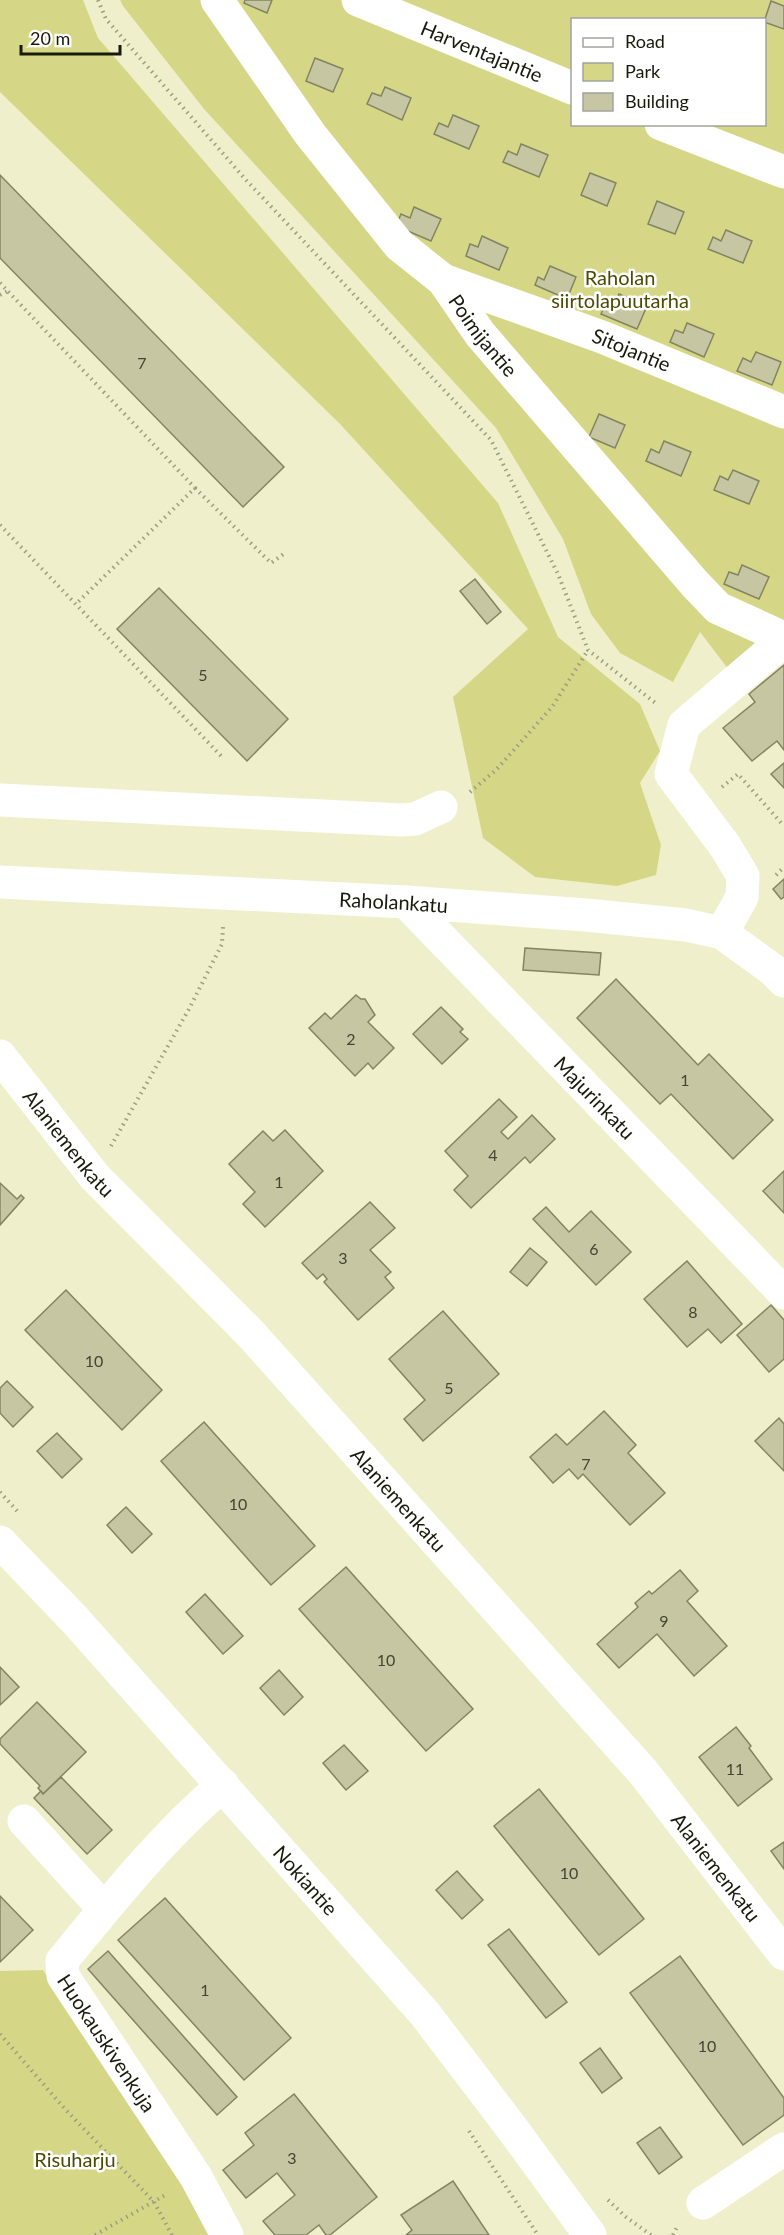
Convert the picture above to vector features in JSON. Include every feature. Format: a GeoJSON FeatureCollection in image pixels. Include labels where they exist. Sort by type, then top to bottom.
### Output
{"type":"FeatureCollection","features":[{"type":"Feature","properties":{"kind":"street","name":"Poimijantie"},"geometry":{"type":"LineString","coordinates":[[217,0],[310,134],[399,244],[444,280],[480,334],[695,584],[718,608],[784,639]]}},
{"type":"Feature","properties":{"kind":"street","name":"Harventajantie"},"geometry":{"type":"LineString","coordinates":[[358,0],[571,87]]}},
{"type":"Feature","properties":{"kind":"street"},"geometry":{"type":"LineString","coordinates":[[666,126],[784,172]]}},
{"type":"Feature","properties":{"kind":"street","name":"Sitojantie"},"geometry":{"type":"LineString","coordinates":[[444,280],[602,337],[784,412]]}},
{"type":"Feature","properties":{"kind":"street"},"geometry":{"type":"LineString","coordinates":[[722,933],[742,897],[743,876],[725,846],[671,774],[684,725],[784,639]]}},
{"type":"Feature","properties":{"kind":"street"},"geometry":{"type":"LineString","coordinates":[[0,800],[402,820],[415,819],[441,807]]}},
{"type":"Feature","properties":{"kind":"street","name":"Raholankatu"},"geometry":{"type":"LineString","coordinates":[[0,882],[406,902],[686,925],[722,933],[780,971]]}},
{"type":"Feature","properties":{"kind":"street","name":"Majurinkatu"},"geometry":{"type":"LineString","coordinates":[[406,902],[784,1293]]}},
{"type":"Feature","properties":{"kind":"street","name":"Alaniemenkatu"},"geometry":{"type":"LineString","coordinates":[[0,1056],[95,1177],[250,1333],[643,1772],[784,1954]]}},
{"type":"Feature","properties":{"kind":"street","name":"Nokiantie"},"geometry":{"type":"LineString","coordinates":[[0,1542],[75,1620],[425,2014],[590,2235]]}},
{"type":"Feature","properties":{"kind":"street","name":"Huokauskivenkuja"},"geometry":{"type":"LineString","coordinates":[[223,1785],[197,1808],[104,1909],[62,1961],[63,1976],[196,2177],[227,2235]]}},
{"type":"Feature","properties":{"kind":"street"},"geometry":{"type":"LineString","coordinates":[[24,1821],[104,1909]]}},
{"type":"Feature","properties":{"kind":"street"},"geometry":{"type":"LineString","coordinates":[[703,2203],[784,2149]]}},
{"type":"Feature","properties":{"kind":"path"},"geometry":{"type":"LineString","coordinates":[[98,0],[106,19],[246,180],[491,440],[558,574],[588,650],[684,725]]}},
{"type":"Feature","properties":{"kind":"path"},"geometry":{"type":"LineString","coordinates":[[0,283],[195,488],[272,563],[285,553]]}},
{"type":"Feature","properties":{"kind":"path"},"geometry":{"type":"LineString","coordinates":[[0,295],[8,291]]}},
{"type":"Feature","properties":{"kind":"path"},"geometry":{"type":"LineString","coordinates":[[76,604],[195,488]]}},
{"type":"Feature","properties":{"kind":"path"},"geometry":{"type":"LineString","coordinates":[[0,525],[224,759]]}},
{"type":"Feature","properties":{"kind":"path"},"geometry":{"type":"LineString","coordinates":[[441,807],[465,796],[496,770],[552,707],[588,650]]}},
{"type":"Feature","properties":{"kind":"path"},"geometry":{"type":"LineString","coordinates":[[696,807],[738,774],[784,826]]}},
{"type":"Feature","properties":{"kind":"path"},"geometry":{"type":"LineString","coordinates":[[95,1177],[129,1112],[189,1009],[222,944],[225,893]]}},
{"type":"Feature","properties":{"kind":"path"},"geometry":{"type":"LineString","coordinates":[[0,2034],[64,2108],[154,2202],[172,2235]]}},
{"type":"Feature","properties":{"kind":"path"},"geometry":{"type":"LineString","coordinates":[[483,2154],[538,2235]]}},
{"type":"Feature","properties":{"kind":"path"},"geometry":{"type":"LineString","coordinates":[[95,2235],[154,2202]]}},
{"type":"Feature","properties":{"kind":"green space"},"geometry":{"type":"Polygon","coordinates":[[[0,0],[83,0],[98,38],[498,503],[558,637],[640,704],[660,751],[640,783],[661,845],[656,875],[617,886],[535,877],[483,838],[453,697],[528,629],[340,424],[0,92],[0,0]]]}},
{"type":"Feature","properties":{"kind":"green space","name":"Raholan siirtolapuutarha"},"geometry":{"type":"Polygon","coordinates":[[[120,0],[784,0],[784,657],[745,691],[700,632],[673,682],[620,653],[591,614],[563,539],[496,428],[204,109],[120,0]]]}},
{"type":"Feature","properties":{"kind":"green space","name":"Risuharju"},"geometry":{"type":"Polygon","coordinates":[[[43,1970],[214,2235],[0,2235],[0,1971],[43,1970]]]}},
{"type":"Feature","properties":{"kind":"building"},"geometry":{"type":"Polygon","coordinates":[[[245,0],[272,0],[267,13],[244,3],[245,0]]]}},
{"type":"Feature","properties":{"kind":"building"},"geometry":{"type":"Polygon","coordinates":[[[771,1],[784,6],[784,29],[766,23],[771,1]]]}},
{"type":"Feature","properties":{"kind":"building"},"geometry":{"type":"Polygon","coordinates":[[[315,58],[343,69],[333,92],[306,81],[315,58]]]}},
{"type":"Feature","properties":{"kind":"building"},"geometry":{"type":"Polygon","coordinates":[[[385,87],[411,98],[402,120],[367,104],[372,93],[381,96],[385,87]]]}},
{"type":"Feature","properties":{"kind":"building"},"geometry":{"type":"Polygon","coordinates":[[[453,115],[479,126],[469,149],[434,134],[439,123],[448,127],[453,115]]]}},
{"type":"Feature","properties":{"kind":"building"},"geometry":{"type":"Polygon","coordinates":[[[521,144],[548,155],[539,177],[503,162],[508,151],[517,155],[521,144]]]}},
{"type":"Feature","properties":{"kind":"building"},"geometry":{"type":"Polygon","coordinates":[[[590,173],[616,183],[607,206],[581,195],[590,173]]]}},
{"type":"Feature","properties":{"kind":"building"},"geometry":{"type":"Polygon","coordinates":[[[0,175],[284,467],[243,507],[0,258],[0,175]]]}},
{"type":"Feature","properties":{"kind":"building"},"geometry":{"type":"Polygon","coordinates":[[[657,201],[684,212],[675,234],[648,224],[657,201]]]}},
{"type":"Feature","properties":{"kind":"building"},"geometry":{"type":"Polygon","coordinates":[[[414,207],[441,219],[431,241],[396,226],[401,214],[410,218],[414,207]]]}},
{"type":"Feature","properties":{"kind":"building"},"geometry":{"type":"Polygon","coordinates":[[[726,230],[752,241],[743,263],[708,249],[713,237],[721,241],[726,230]]]}},
{"type":"Feature","properties":{"kind":"building"},"geometry":{"type":"Polygon","coordinates":[[[482,236],[508,248],[499,270],[466,256],[470,244],[478,247],[482,236]]]}},
{"type":"Feature","properties":{"kind":"building"},"geometry":{"type":"Polygon","coordinates":[[[550,266],[576,277],[567,299],[535,285],[538,277],[544,280],[550,266]]]}},
{"type":"Feature","properties":{"kind":"building"},"geometry":{"type":"Polygon","coordinates":[[[619,294],[647,306],[637,329],[601,314],[607,301],[614,305],[619,294]]]}},
{"type":"Feature","properties":{"kind":"building"},"geometry":{"type":"Polygon","coordinates":[[[687,323],[714,334],[704,357],[670,342],[675,330],[683,333],[687,323]]]}},
{"type":"Feature","properties":{"kind":"building"},"geometry":{"type":"Polygon","coordinates":[[[756,352],[781,362],[772,385],[737,371],[743,358],[751,362],[756,352]]]}},
{"type":"Feature","properties":{"kind":"building"},"geometry":{"type":"Polygon","coordinates":[[[599,414],[625,425],[615,448],[589,437],[599,414]]]}},
{"type":"Feature","properties":{"kind":"building"},"geometry":{"type":"Polygon","coordinates":[[[664,441],[691,452],[681,476],[646,461],[651,449],[659,453],[664,441]]]}},
{"type":"Feature","properties":{"kind":"building"},"geometry":{"type":"Polygon","coordinates":[[[733,470],[759,481],[749,504],[714,490],[720,476],[728,480],[733,470]]]}},
{"type":"Feature","properties":{"kind":"building"},"geometry":{"type":"Polygon","coordinates":[[[742,565],[769,577],[759,599],[724,584],[729,572],[738,575],[742,565]]]}},
{"type":"Feature","properties":{"kind":"building"},"geometry":{"type":"Polygon","coordinates":[[[475,579],[501,612],[487,624],[460,591],[475,579]]]}},
{"type":"Feature","properties":{"kind":"building"},"geometry":{"type":"Polygon","coordinates":[[[159,588],[288,719],[247,761],[117,629],[159,588]]]}},
{"type":"Feature","properties":{"kind":"building"},"geometry":{"type":"Polygon","coordinates":[[[784,665],[784,750],[777,741],[752,761],[723,728],[755,702],[749,694],[784,665]]]}},
{"type":"Feature","properties":{"kind":"building"},"geometry":{"type":"Polygon","coordinates":[[[784,763],[784,788],[771,774],[784,763]]]}},
{"type":"Feature","properties":{"kind":"building"},"geometry":{"type":"Polygon","coordinates":[[[784,879],[784,897],[781,899],[773,889],[784,879]]]}},
{"type":"Feature","properties":{"kind":"building"},"geometry":{"type":"Polygon","coordinates":[[[525,948],[601,953],[599,975],[523,970],[525,948]]]}},
{"type":"Feature","properties":{"kind":"building"},"geometry":{"type":"Polygon","coordinates":[[[616,979],[698,1065],[709,1054],[773,1120],[733,1159],[671,1094],[660,1104],[577,1018],[616,979]]]}},
{"type":"Feature","properties":{"kind":"building"},"geometry":{"type":"Polygon","coordinates":[[[356,995],[365,999],[375,1015],[368,1022],[394,1048],[373,1069],[368,1063],[355,1076],[309,1028],[325,1013],[331,1019],[356,995]]]}},
{"type":"Feature","properties":{"kind":"building"},"geometry":{"type":"Polygon","coordinates":[[[441,1007],[463,1029],[460,1032],[468,1039],[442,1064],[413,1034],[441,1007]]]}},
{"type":"Feature","properties":{"kind":"building"},"geometry":{"type":"Polygon","coordinates":[[[499,1099],[517,1117],[501,1132],[508,1139],[532,1115],[555,1139],[530,1163],[525,1157],[471,1208],[454,1190],[468,1176],[445,1151],[499,1099]]]}},
{"type":"Feature","properties":{"kind":"building"},"geometry":{"type":"Polygon","coordinates":[[[285,1130],[323,1171],[265,1227],[243,1204],[255,1192],[229,1164],[263,1131],[273,1141],[285,1130]]]}},
{"type":"Feature","properties":{"kind":"building"},"geometry":{"type":"Polygon","coordinates":[[[784,1171],[784,1213],[763,1191],[784,1171]]]}},
{"type":"Feature","properties":{"kind":"building"},"geometry":{"type":"Polygon","coordinates":[[[0,1183],[17,1199],[21,1195],[24,1198],[0,1225],[0,1183]]]}},
{"type":"Feature","properties":{"kind":"building"},"geometry":{"type":"Polygon","coordinates":[[[370,1202],[395,1228],[370,1250],[391,1272],[385,1277],[394,1288],[358,1320],[324,1282],[327,1279],[323,1274],[317,1279],[302,1263],[370,1202]]]}},
{"type":"Feature","properties":{"kind":"building"},"geometry":{"type":"Polygon","coordinates":[[[546,1207],[569,1232],[591,1211],[631,1252],[596,1285],[533,1219],[546,1207]]]}},
{"type":"Feature","properties":{"kind":"building"},"geometry":{"type":"Polygon","coordinates":[[[530,1248],[547,1262],[527,1286],[510,1272],[530,1248]]]}},
{"type":"Feature","properties":{"kind":"building"},"geometry":{"type":"Polygon","coordinates":[[[687,1261],[742,1324],[721,1343],[708,1329],[687,1347],[644,1299],[687,1261]]]}},
{"type":"Feature","properties":{"kind":"building"},"geometry":{"type":"Polygon","coordinates":[[[66,1290],[162,1390],[122,1430],[25,1330],[66,1290]]]}},
{"type":"Feature","properties":{"kind":"building"},"geometry":{"type":"Polygon","coordinates":[[[771,1305],[784,1320],[784,1359],[769,1372],[737,1335],[771,1305]]]}},
{"type":"Feature","properties":{"kind":"building"},"geometry":{"type":"Polygon","coordinates":[[[443,1311],[499,1374],[423,1441],[404,1419],[425,1400],[389,1359],[443,1311]]]}},
{"type":"Feature","properties":{"kind":"building"},"geometry":{"type":"Polygon","coordinates":[[[7,1381],[33,1407],[13,1427],[0,1413],[0,1388],[7,1381]]]}},
{"type":"Feature","properties":{"kind":"building"},"geometry":{"type":"Polygon","coordinates":[[[604,1411],[636,1445],[628,1453],[665,1493],[630,1525],[583,1474],[578,1479],[569,1469],[553,1483],[530,1457],[556,1434],[567,1445],[604,1411]]]}},
{"type":"Feature","properties":{"kind":"building"},"geometry":{"type":"Polygon","coordinates":[[[779,1418],[784,1424],[784,1471],[755,1441],[779,1418]]]}},
{"type":"Feature","properties":{"kind":"building"},"geometry":{"type":"Polygon","coordinates":[[[204,1422],[315,1546],[271,1585],[161,1461],[204,1422]]]}},
{"type":"Feature","properties":{"kind":"building"},"geometry":{"type":"Polygon","coordinates":[[[57,1433],[82,1459],[62,1478],[37,1451],[57,1433]]]}},
{"type":"Feature","properties":{"kind":"building"},"geometry":{"type":"Polygon","coordinates":[[[126,1507],[152,1534],[132,1553],[107,1525],[126,1507]]]}},
{"type":"Feature","properties":{"kind":"building"},"geometry":{"type":"Polygon","coordinates":[[[346,1567],[473,1709],[426,1751],[299,1609],[346,1567]]]}},
{"type":"Feature","properties":{"kind":"building"},"geometry":{"type":"Polygon","coordinates":[[[680,1570],[698,1591],[687,1601],[727,1646],[694,1676],[657,1634],[619,1668],[597,1644],[638,1607],[635,1603],[649,1591],[652,1594],[680,1570]]]}},
{"type":"Feature","properties":{"kind":"building"},"geometry":{"type":"Polygon","coordinates":[[[205,1594],[243,1636],[223,1654],[186,1612],[205,1594]]]}},
{"type":"Feature","properties":{"kind":"building"},"geometry":{"type":"Polygon","coordinates":[[[0,1667],[19,1687],[0,1705],[0,1667]]]}},
{"type":"Feature","properties":{"kind":"building"},"geometry":{"type":"Polygon","coordinates":[[[279,1670],[303,1697],[284,1715],[260,1688],[279,1670]]]}},
{"type":"Feature","properties":{"kind":"building"},"geometry":{"type":"Polygon","coordinates":[[[37,1702],[86,1752],[43,1794],[38,1788],[40,1786],[0,1744],[0,1739],[37,1702]]]}},
{"type":"Feature","properties":{"kind":"building"},"geometry":{"type":"Polygon","coordinates":[[[736,1727],[772,1779],[738,1806],[699,1757],[736,1727]]]}},
{"type":"Feature","properties":{"kind":"building"},"geometry":{"type":"Polygon","coordinates":[[[344,1745],[368,1771],[346,1790],[323,1763],[344,1745]]]}},
{"type":"Feature","properties":{"kind":"building"},"geometry":{"type":"Polygon","coordinates":[[[61,1777],[112,1830],[87,1854],[34,1798],[41,1791],[43,1794],[61,1777]]]}},
{"type":"Feature","properties":{"kind":"building"},"geometry":{"type":"Polygon","coordinates":[[[539,1789],[644,1919],[599,1955],[494,1826],[539,1789]]]}},
{"type":"Feature","properties":{"kind":"building"},"geometry":{"type":"Polygon","coordinates":[[[784,1842],[784,1869],[771,1851],[784,1842]]]}},
{"type":"Feature","properties":{"kind":"building"},"geometry":{"type":"Polygon","coordinates":[[[457,1871],[483,1900],[462,1919],[436,1890],[457,1871]]]}},
{"type":"Feature","properties":{"kind":"building"},"geometry":{"type":"Polygon","coordinates":[[[0,1896],[33,1930],[0,1962],[0,1896]]]}},
{"type":"Feature","properties":{"kind":"building"},"geometry":{"type":"Polygon","coordinates":[[[165,1898],[291,2038],[244,2080],[118,1940],[165,1898]]]}},
{"type":"Feature","properties":{"kind":"building"},"geometry":{"type":"Polygon","coordinates":[[[509,1929],[567,2002],[546,2018],[488,1945],[509,1929]]]}},
{"type":"Feature","properties":{"kind":"building"},"geometry":{"type":"Polygon","coordinates":[[[108,1951],[237,2097],[217,2115],[88,1969],[108,1951]]]}},
{"type":"Feature","properties":{"kind":"building"},"geometry":{"type":"Polygon","coordinates":[[[680,1956],[784,2098],[784,2115],[743,2145],[630,1993],[680,1956]]]}},
{"type":"Feature","properties":{"kind":"building"},"geometry":{"type":"Polygon","coordinates":[[[600,2048],[622,2078],[602,2093],[580,2063],[600,2048]]]}},
{"type":"Feature","properties":{"kind":"building"},"geometry":{"type":"Polygon","coordinates":[[[294,2094],[377,2197],[330,2235],[326,2235],[319,2225],[306,2235],[275,2235],[263,2221],[295,2195],[277,2173],[246,2198],[223,2170],[254,2145],[245,2133],[294,2094]]]}},
{"type":"Feature","properties":{"kind":"building"},"geometry":{"type":"Polygon","coordinates":[[[660,2127],[682,2157],[659,2174],[637,2143],[660,2127]]]}},
{"type":"Feature","properties":{"kind":"building"},"geometry":{"type":"Polygon","coordinates":[[[453,2181],[489,2235],[406,2235],[412,2230],[401,2215],[453,2181]]]}}]}
